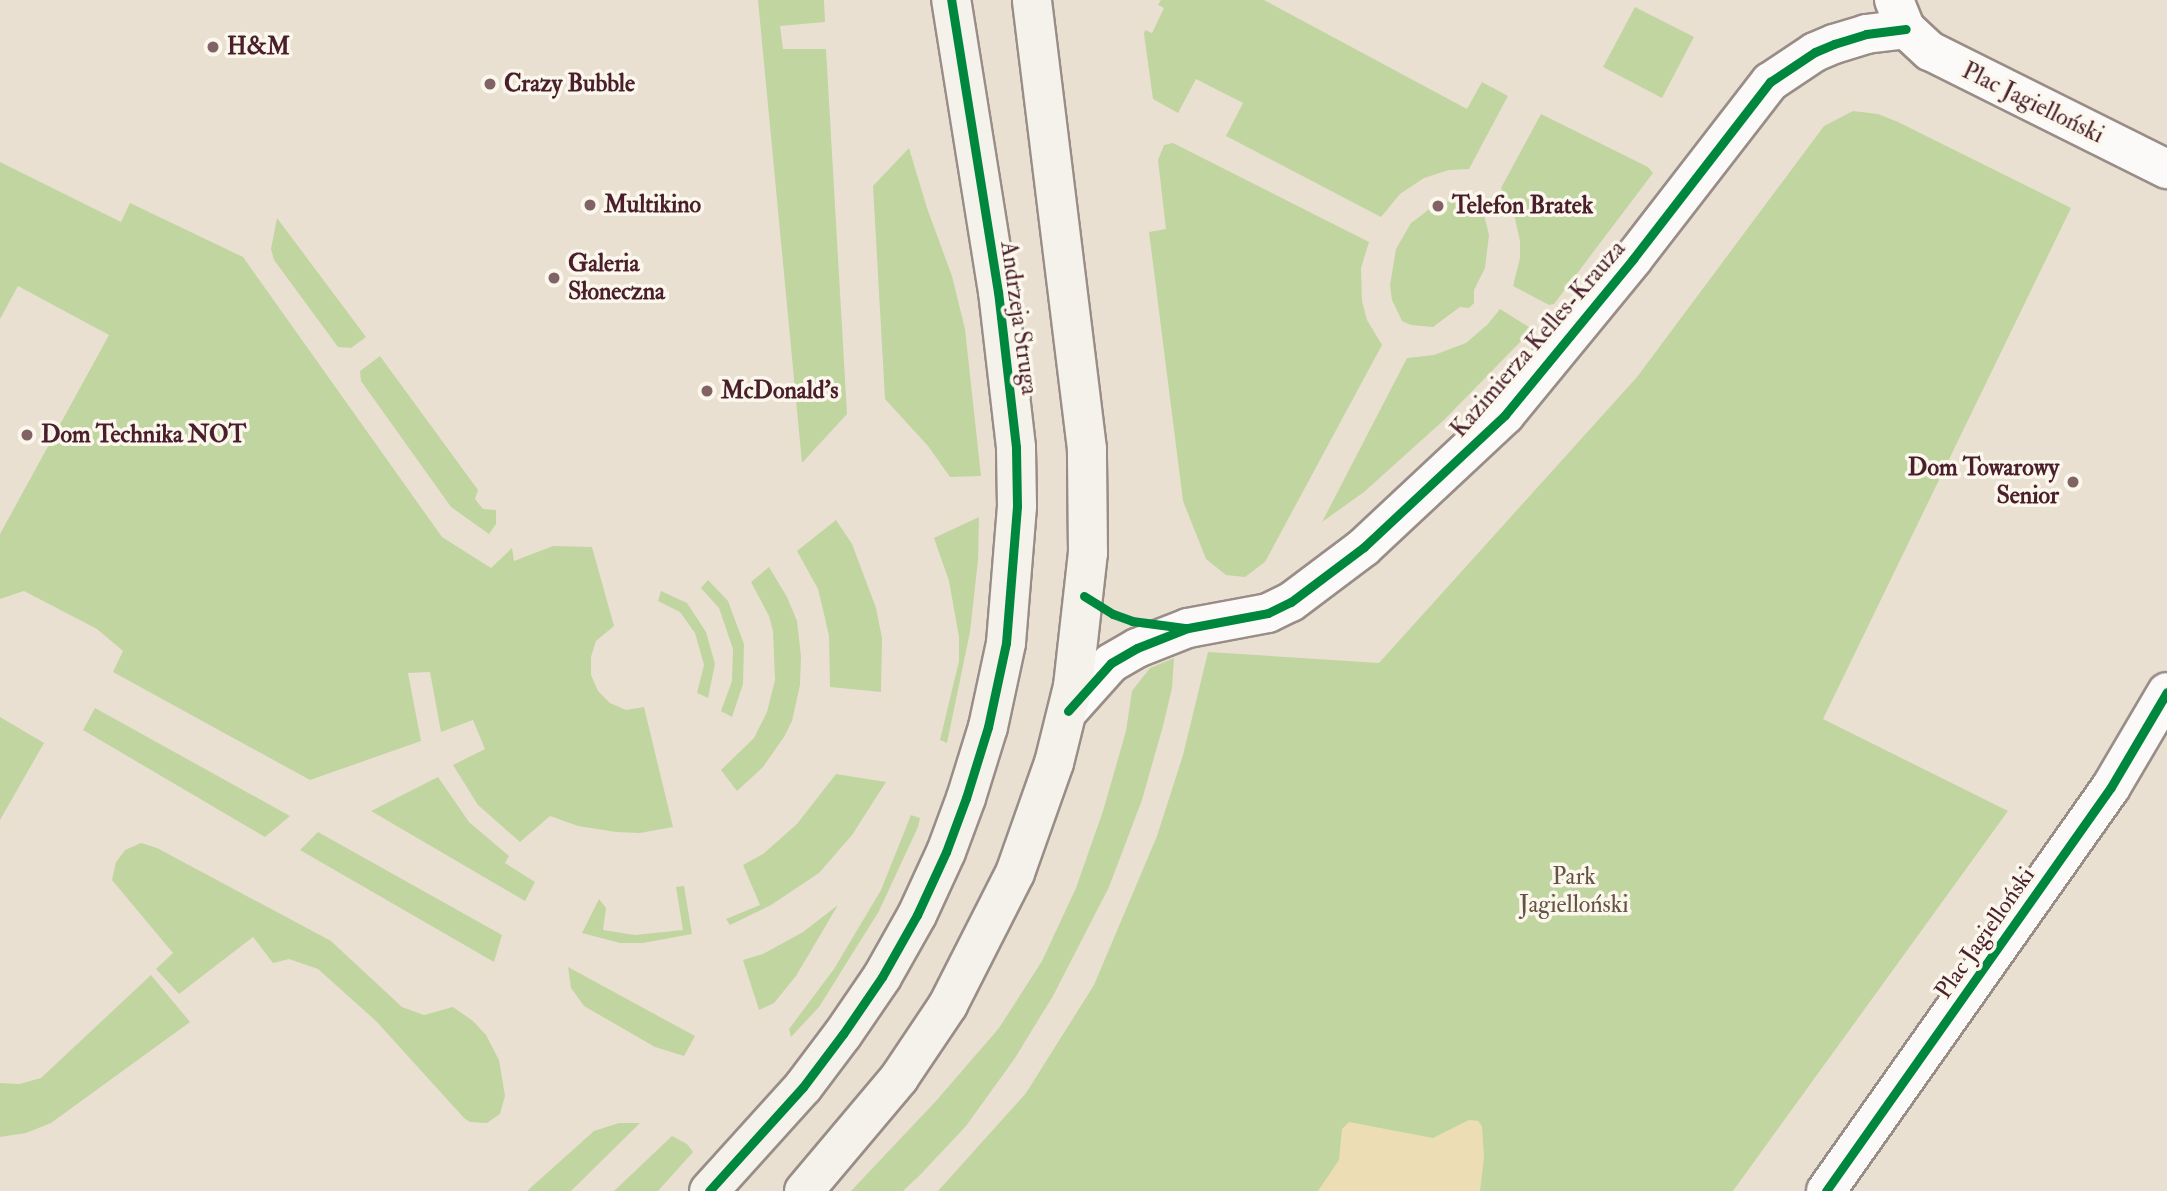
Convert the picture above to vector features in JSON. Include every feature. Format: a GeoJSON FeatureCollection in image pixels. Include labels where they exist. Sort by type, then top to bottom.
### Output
{"type":"FeatureCollection","features":[{"type":"Feature","properties":{"kind":"street","name":"Andrzeja Struga"},"geometry":{"type":"LineString","coordinates":[[709,1191],[803,1087],[835,1045],[882,977],[917,915],[946,852],[966,798],[988,727],[1006,643],[1017,506],[1016,447],[998,292],[951,0]]}},
{"type":"Feature","properties":{"kind":"street","name":"Andrzeja Struga"},"geometry":{"type":"LineString","coordinates":[[1031,0],[1087,449],[1088,553],[1079,652],[1068,711]]}},
{"type":"Feature","properties":{"kind":"street","name":"Kazimierza Kelles-Krauza"},"geometry":{"type":"LineString","coordinates":[[804,1191],[854,1136],[899,1078],[948,1006],[1015,873],[1054,763],[1068,711],[1111,663],[1137,648],[1188,628],[1268,613],[1291,602],[1353,556],[1408,508],[1505,415],[1600,301],[1770,82],[1815,52],[1867,34],[1900,15]]}},
{"type":"Feature","properties":{"kind":"street","name":"Plac Jagielloński"},"geometry":{"type":"LineString","coordinates":[[1900,15],[1930,51],[1966,72],[2167,169]]}},
{"type":"Feature","properties":{"kind":"street","name":"Plac Jagielloński"},"geometry":{"type":"LineString","coordinates":[[1826,1191],[2111,787],[2167,692]]}},
{"type":"Feature","properties":{"kind":"green space"},"geometry":{"type":"Polygon","coordinates":[[[758,0],[824,0],[825,22],[780,26],[783,49],[826,49],[847,414],[802,463],[758,0]]]}},
{"type":"Feature","properties":{"kind":"green space"},"geometry":{"type":"Polygon","coordinates":[[[1161,0],[1264,0],[1467,109],[1482,82],[1508,96],[1469,169],[1449,170],[1424,178],[1400,194],[1381,217],[1226,136],[1243,103],[1196,79],[1178,113],[1153,99],[1144,34],[1145,30],[1152,33],[1164,8],[1158,5],[1161,0]]]}},
{"type":"Feature","properties":{"kind":"green space"},"geometry":{"type":"Polygon","coordinates":[[[1635,7],[1694,37],[1662,98],[1603,67],[1635,7]]]}},
{"type":"Feature","properties":{"kind":"green space","name":"Park Jagielloński"},"geometry":{"type":"Polygon","coordinates":[[[1853,111],[1878,114],[1898,122],[2071,208],[1823,719],[2008,811],[1733,1191],[938,1191],[1026,1093],[1094,985],[1157,836],[1183,755],[1208,652],[1379,663],[1637,377],[1824,126],[1853,111]]]}},
{"type":"Feature","properties":{"kind":"green space"},"geometry":{"type":"Polygon","coordinates":[[[1541,114],[1648,167],[1653,173],[1554,304],[1549,305],[1513,286],[1520,258],[1520,241],[1513,210],[1501,188],[1541,114]]]}},
{"type":"Feature","properties":{"kind":"green space"},"geometry":{"type":"Polygon","coordinates":[[[1173,143],[1369,242],[1361,268],[1362,301],[1367,320],[1382,345],[1265,562],[1245,577],[1226,575],[1206,559],[1183,501],[1149,232],[1166,229],[1158,160],[1164,145],[1173,143]]]}},
{"type":"Feature","properties":{"kind":"green space"},"geometry":{"type":"Polygon","coordinates":[[[909,148],[952,276],[965,329],[981,476],[950,477],[928,446],[885,399],[873,186],[909,148]]]}},
{"type":"Feature","properties":{"kind":"green space"},"geometry":{"type":"Polygon","coordinates":[[[0,162],[121,222],[130,203],[243,257],[442,537],[491,568],[512,548],[514,561],[553,546],[592,547],[614,626],[596,641],[591,657],[591,675],[598,691],[610,703],[626,710],[644,707],[673,827],[640,833],[616,832],[578,826],[550,816],[520,842],[478,805],[453,765],[485,749],[473,720],[441,732],[430,672],[408,673],[421,741],[310,780],[113,672],[123,651],[97,629],[24,591],[0,599],[0,534],[109,335],[18,286],[0,319],[0,162]]]}},
{"type":"Feature","properties":{"kind":"green space"},"geometry":{"type":"Polygon","coordinates":[[[1460,199],[1470,200],[1483,211],[1489,235],[1485,268],[1474,290],[1474,303],[1469,308],[1460,307],[1433,327],[1411,325],[1402,321],[1392,300],[1390,285],[1396,249],[1411,223],[1434,205],[1460,199]]]}},
{"type":"Feature","properties":{"kind":"green space"},"geometry":{"type":"Polygon","coordinates":[[[277,218],[366,337],[351,348],[338,347],[274,260],[271,249],[277,218]]]}},
{"type":"Feature","properties":{"kind":"green space"},"geometry":{"type":"Polygon","coordinates":[[[1500,309],[1529,327],[1529,333],[1444,420],[1364,492],[1322,522],[1407,358],[1434,355],[1466,343],[1488,324],[1500,309]]]}},
{"type":"Feature","properties":{"kind":"green space"},"geometry":{"type":"Polygon","coordinates":[[[380,356],[478,490],[475,499],[483,509],[496,510],[496,524],[489,534],[451,507],[361,381],[360,371],[380,356]]]}},
{"type":"Feature","properties":{"kind":"green space"},"geometry":{"type":"Polygon","coordinates":[[[979,517],[978,560],[970,632],[947,743],[940,740],[959,661],[959,637],[949,581],[934,538],[979,517]]]}},
{"type":"Feature","properties":{"kind":"green space"},"geometry":{"type":"Polygon","coordinates":[[[836,520],[852,544],[876,608],[882,638],[881,692],[830,687],[829,636],[818,589],[797,551],[836,520]]]}},
{"type":"Feature","properties":{"kind":"green space"},"geometry":{"type":"Polygon","coordinates":[[[769,567],[787,597],[797,621],[801,656],[800,685],[792,721],[784,737],[763,767],[737,791],[721,770],[754,738],[767,712],[775,680],[773,631],[769,616],[751,582],[769,567]]]}},
{"type":"Feature","properties":{"kind":"green space"},"geometry":{"type":"Polygon","coordinates":[[[708,580],[728,601],[744,644],[743,684],[732,717],[721,711],[732,681],[733,649],[719,608],[701,588],[708,580]]]}},
{"type":"Feature","properties":{"kind":"green space"},"geometry":{"type":"Polygon","coordinates":[[[661,591],[687,603],[706,632],[715,664],[708,698],[697,693],[704,665],[695,633],[680,612],[658,601],[661,591]]]}},
{"type":"Feature","properties":{"kind":"green space"},"geometry":{"type":"Polygon","coordinates":[[[1174,658],[1172,688],[1142,800],[1109,887],[1053,996],[1015,1058],[966,1126],[920,1175],[903,1191],[851,1191],[936,1101],[999,1028],[1042,961],[1076,888],[1103,811],[1126,731],[1132,691],[1150,668],[1174,658]]]}},
{"type":"Feature","properties":{"kind":"green space"},"geometry":{"type":"Polygon","coordinates":[[[95,708],[290,816],[265,837],[83,730],[95,708]]]}},
{"type":"Feature","properties":{"kind":"green space"},"geometry":{"type":"Polygon","coordinates":[[[0,717],[44,743],[0,820],[0,717]]]}},
{"type":"Feature","properties":{"kind":"green space"},"geometry":{"type":"Polygon","coordinates":[[[836,774],[886,782],[852,835],[819,873],[771,905],[730,925],[726,919],[760,905],[743,865],[763,854],[797,824],[836,774]]]}},
{"type":"Feature","properties":{"kind":"green space"},"geometry":{"type":"Polygon","coordinates":[[[438,777],[469,822],[509,856],[505,863],[535,882],[525,901],[371,811],[438,777]]]}},
{"type":"Feature","properties":{"kind":"green space"},"geometry":{"type":"Polygon","coordinates":[[[911,815],[920,818],[918,827],[879,911],[819,1007],[791,1037],[789,1029],[834,969],[881,890],[911,815]]]}},
{"type":"Feature","properties":{"kind":"green space"},"geometry":{"type":"Polygon","coordinates":[[[318,832],[502,935],[494,962],[300,850],[318,832]]]}},
{"type":"Feature","properties":{"kind":"green space"},"geometry":{"type":"Polygon","coordinates":[[[141,843],[157,848],[331,941],[402,1007],[424,1015],[453,1007],[473,1021],[486,1035],[499,1060],[505,1096],[500,1114],[487,1123],[470,1122],[464,1118],[376,1021],[318,969],[289,959],[273,963],[253,937],[179,994],[156,969],[173,953],[112,880],[116,862],[125,850],[141,843]]]}},
{"type":"Feature","properties":{"kind":"green space"},"geometry":{"type":"Polygon","coordinates":[[[684,886],[692,934],[643,943],[620,943],[582,933],[599,899],[606,908],[603,930],[635,935],[683,930],[676,887],[684,886]]]}},
{"type":"Feature","properties":{"kind":"green space"},"geometry":{"type":"Polygon","coordinates":[[[838,905],[796,976],[774,1003],[759,1010],[743,960],[763,954],[803,932],[838,905]]]}},
{"type":"Feature","properties":{"kind":"green space"},"geometry":{"type":"Polygon","coordinates":[[[568,967],[695,1036],[684,1056],[655,1047],[584,1006],[571,988],[568,967]]]}},
{"type":"Feature","properties":{"kind":"green space"},"geometry":{"type":"Polygon","coordinates":[[[151,975],[190,1022],[51,1123],[26,1133],[0,1137],[0,1083],[19,1084],[41,1078],[151,975]]]}},
{"type":"Feature","properties":{"kind":"green space"},"geometry":{"type":"Polygon","coordinates":[[[619,1123],[640,1123],[571,1191],[527,1191],[594,1131],[619,1123]]]}},
{"type":"Feature","properties":{"kind":"green space"},"geometry":{"type":"Polygon","coordinates":[[[672,1136],[687,1144],[693,1152],[658,1191],[614,1191],[672,1136]]]}},
{"type":"Feature","properties":{"kind":"sand"},"geometry":{"type":"Polygon","coordinates":[[[1469,1120],[1478,1121],[1482,1126],[1484,1158],[1480,1191],[1318,1191],[1339,1160],[1342,1129],[1349,1122],[1433,1138],[1469,1120]]]}},
{"type":"Feature","properties":{"kind":"cycle path"},"geometry":{"type":"LineString","coordinates":[[709,1191],[803,1087],[843,1034],[882,977],[917,915],[946,852],[966,798],[988,727],[1006,643],[1017,506],[1016,447],[998,292],[951,0]]}},
{"type":"Feature","properties":{"kind":"cycle path"},"geometry":{"type":"LineString","coordinates":[[1068,711],[1111,663],[1137,648],[1188,628],[1268,613],[1291,602],[1364,547],[1505,415],[1633,259],[1770,82],[1815,52],[1834,44],[1866,34],[1906,29]]}},
{"type":"Feature","properties":{"kind":"cycle path"},"geometry":{"type":"LineString","coordinates":[[1084,596],[1113,614],[1132,621],[1185,628]]}},
{"type":"Feature","properties":{"kind":"cycle path"},"geometry":{"type":"LineString","coordinates":[[1826,1191],[2111,787],[2167,692]]}},
{"type":"Feature","properties":{"kind":"place","name":"H&M"},"geometry":{"type":"Point","coordinates":[213,47]}},
{"type":"Feature","properties":{"kind":"place","name":"Crazy Bubble"},"geometry":{"type":"Point","coordinates":[490,84]}},
{"type":"Feature","properties":{"kind":"place","name":"Multikino"},"geometry":{"type":"Point","coordinates":[590,205]}},
{"type":"Feature","properties":{"kind":"place","name":"Telefon Bratek"},"geometry":{"type":"Point","coordinates":[1438,206]}},
{"type":"Feature","properties":{"kind":"place","name":"Galeria Słoneczna"},"geometry":{"type":"Point","coordinates":[554,278]}},
{"type":"Feature","properties":{"kind":"place","name":"McDonald's"},"geometry":{"type":"Point","coordinates":[707,391]}},
{"type":"Feature","properties":{"kind":"place","name":"Dom Technika NOT"},"geometry":{"type":"Point","coordinates":[27,435]}},
{"type":"Feature","properties":{"kind":"place","name":"Dom Towarowy Senior"},"geometry":{"type":"Point","coordinates":[2073,482]}}]}
